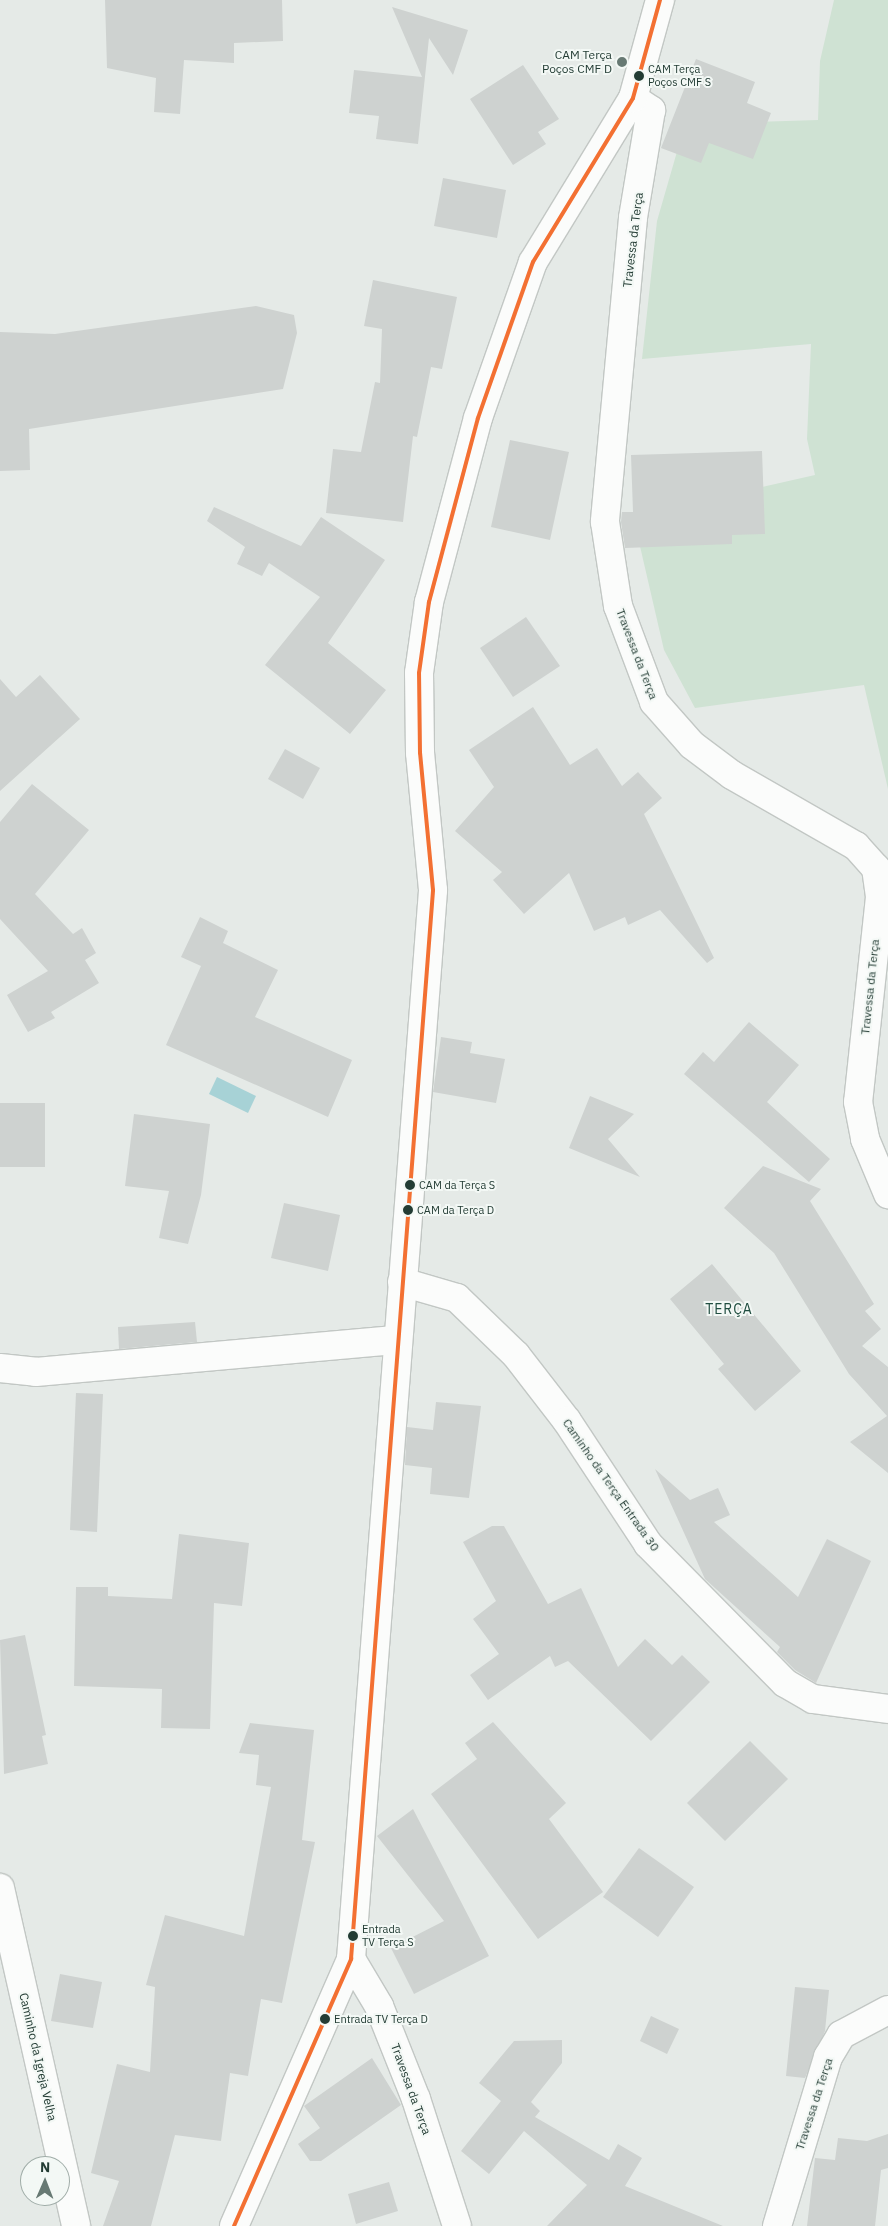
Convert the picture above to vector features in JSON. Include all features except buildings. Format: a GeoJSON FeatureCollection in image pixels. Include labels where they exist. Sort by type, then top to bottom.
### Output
{"type":"FeatureCollection","features":[{"type":"Feature","properties":{"kind":"street"},"geometry":{"type":"LineString","coordinates":[[234,2226],[351,1958],[433,890],[420,753],[419,673],[429,602],[478,418],[533,262],[633,98],[660,0]]}},
{"type":"Feature","properties":{"kind":"street","name":"Travessa da Terça"},"geometry":{"type":"LineString","coordinates":[[633,98],[651,110],[633,218],[605,522],[618,606],[654,702],[692,745],[732,775],[856,846],[876,868],[880,897],[858,1102],[865,1139],[888,1194]]}},
{"type":"Feature","properties":{"kind":"street","name":"Caminho da Terça Entrada 30"},"geometry":{"type":"LineString","coordinates":[[402,1282],[457,1298],[516,1355],[566,1421],[648,1544],[785,1683],[813,1699],[845,1706],[888,1709]]}},
{"type":"Feature","properties":{"kind":"street"},"geometry":{"type":"LineString","coordinates":[[0,1368],[36,1372],[398,1340]]}},
{"type":"Feature","properties":{"kind":"street","name":"Caminho da Igreja Velha"},"geometry":{"type":"LineString","coordinates":[[0,1888],[76,2226]]}},
{"type":"Feature","properties":{"kind":"street","name":"Travessa da Terça"},"geometry":{"type":"LineString","coordinates":[[351,1958],[379,2006],[412,2089],[457,2226]]}},
{"type":"Feature","properties":{"kind":"street","name":"Travessa da Terça"},"geometry":{"type":"LineString","coordinates":[[777,2226],[828,2057],[841,2035],[888,2010]]}},
{"type":"Feature","properties":{"kind":"green space"},"geometry":{"type":"Polygon","coordinates":[[[834,0],[888,0],[888,789],[864,685],[695,708],[664,650],[633,516],[815,475],[807,439],[811,344],[642,359],[657,221],[685,124],[818,120],[820,61],[834,0]]]}},
{"type":"Feature","properties":{"kind":"water"},"geometry":{"type":"Polygon","coordinates":[[[217,1077],[256,1096],[248,1113],[209,1094],[217,1077]]]}},
{"type":"Feature","properties":{"kind":"transit line"},"geometry":{"type":"LineString","coordinates":[[234,2226],[351,1959],[433,890],[420,753],[419,673],[429,602],[478,418],[533,262],[633,98],[660,0]]}},
{"type":"Feature","properties":{"kind":"place","name":"CAM Terça Poços CMF D"},"geometry":{"type":"Point","coordinates":[622,62]}},
{"type":"Feature","properties":{"kind":"place","name":"CAM Terça Poços CMF S"},"geometry":{"type":"Point","coordinates":[639,76]}},
{"type":"Feature","properties":{"kind":"place","name":"CAM da Terça S"},"geometry":{"type":"Point","coordinates":[410,1185]}},
{"type":"Feature","properties":{"kind":"place","name":"CAM da Terça D"},"geometry":{"type":"Point","coordinates":[408,1210]}},
{"type":"Feature","properties":{"kind":"place","name":"Entrada TV Terça S"},"geometry":{"type":"Point","coordinates":[353,1936]}},
{"type":"Feature","properties":{"kind":"place","name":"Entrada TV Terça D"},"geometry":{"type":"Point","coordinates":[325,2019]}},
{"type":"Feature","properties":{"kind":"district","name":"TERÇA"},"geometry":{"type":"Point","coordinates":[729,1309]}}]}
